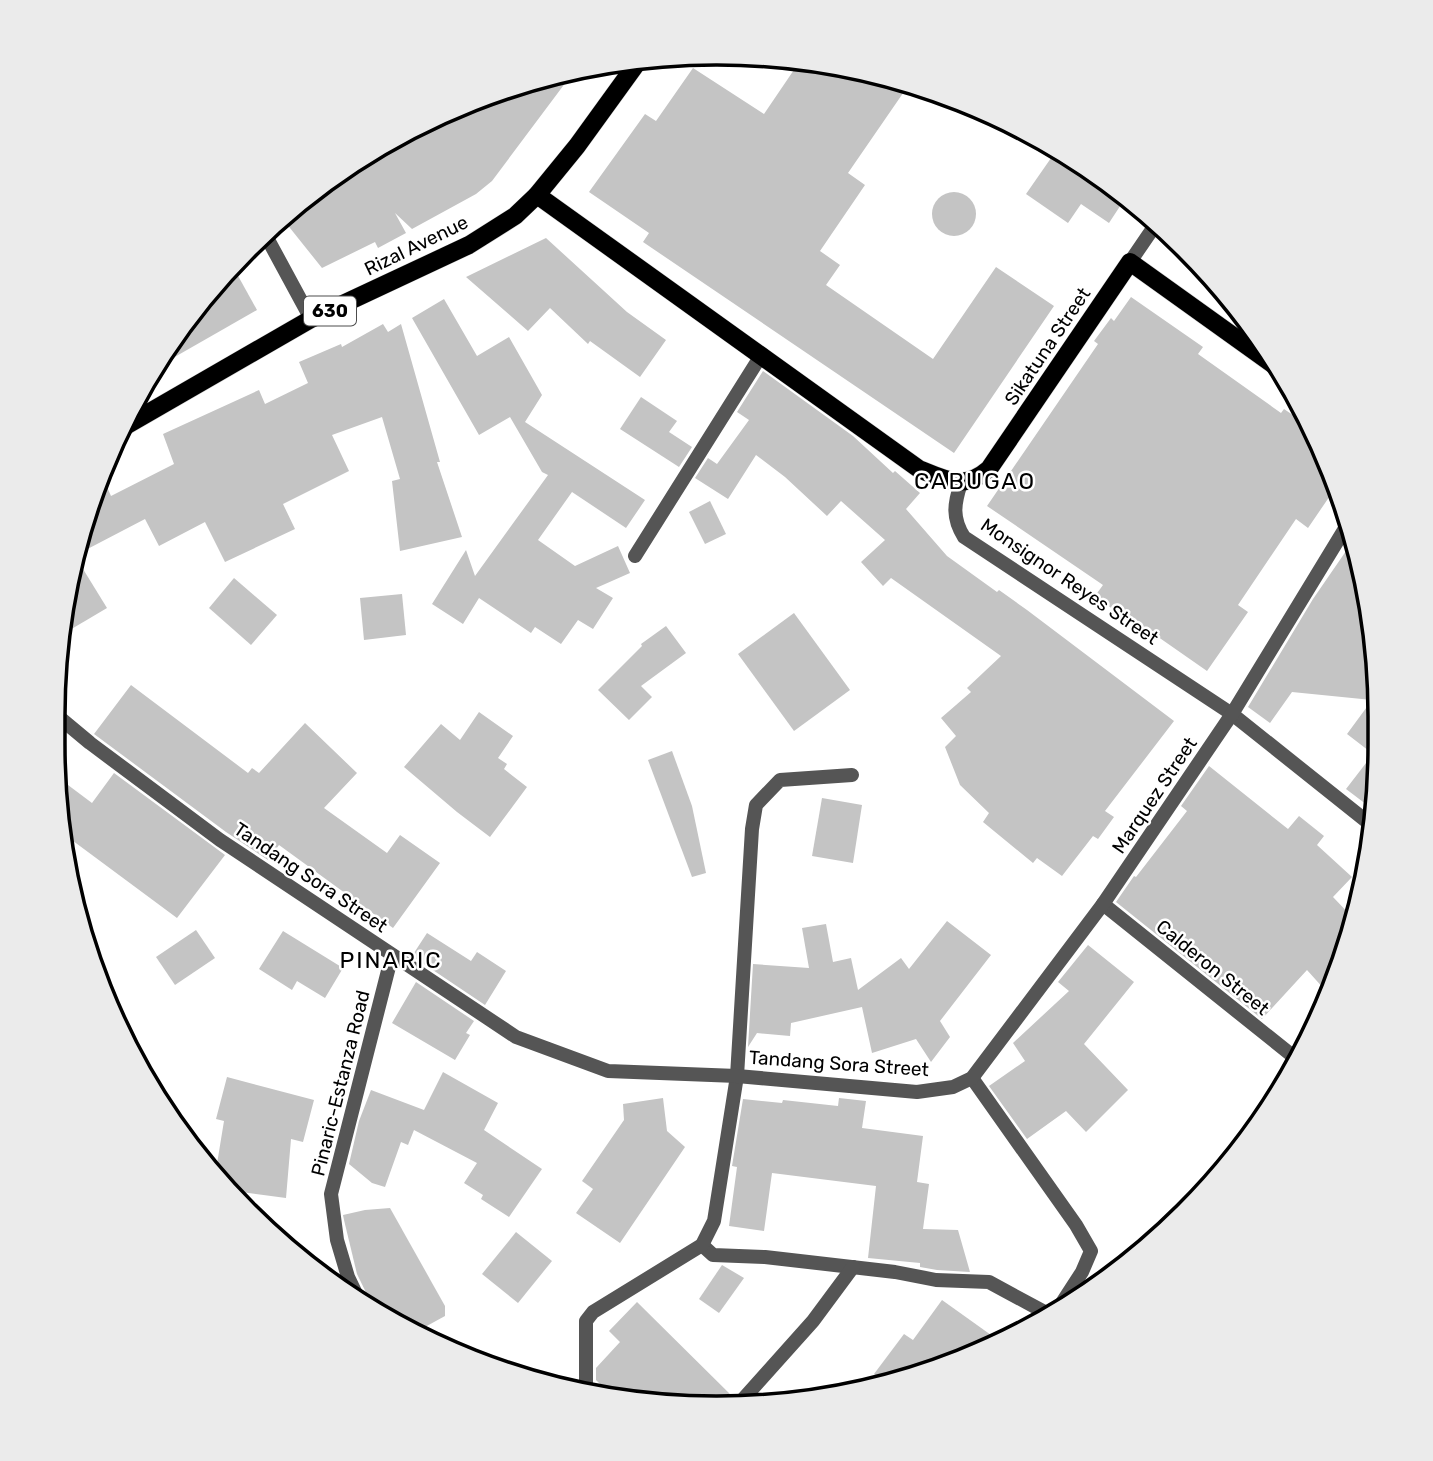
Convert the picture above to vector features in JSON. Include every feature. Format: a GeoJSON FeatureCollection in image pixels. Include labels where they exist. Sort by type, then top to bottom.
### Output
{"type":"FeatureCollection","features":[{"type":"Feature","properties":{"kind":"main road","name":"Rizal Avenue"},"geometry":{"type":"LineString","coordinates":[[136,420],[312,319],[469,245],[515,216],[537,195],[605,110],[633,70]]}},
{"type":"Feature","properties":{"kind":"main road"},"geometry":{"type":"LineString","coordinates":[[537,195],[919,469],[961,483]]}},
{"type":"Feature","properties":{"kind":"main road"},"geometry":{"type":"LineString","coordinates":[[1130,262],[1258,353]]}},
{"type":"Feature","properties":{"kind":"main road","name":"Sikatuna Street"},"geometry":{"type":"LineString","coordinates":[[961,483],[980,477],[989,469],[1130,262]]}},
{"type":"Feature","properties":{"kind":"street","name":"Sikatuna Street"},"geometry":{"type":"LineString","coordinates":[[1130,262],[1151,231]]}},
{"type":"Feature","properties":{"kind":"street"},"geometry":{"type":"LineString","coordinates":[[270,243],[312,319]]}},
{"type":"Feature","properties":{"kind":"street"},"geometry":{"type":"LineString","coordinates":[[635,556],[762,354]]}},
{"type":"Feature","properties":{"kind":"street","name":"Monsignor Reyes Street"},"geometry":{"type":"LineString","coordinates":[[961,483],[954,512],[964,537],[1232,714],[1364,819]]}},
{"type":"Feature","properties":{"kind":"street","name":"Marquez Street"},"geometry":{"type":"LineString","coordinates":[[972,1078],[1103,904],[1232,714],[1342,534]]}},
{"type":"Feature","properties":{"kind":"street","name":"Tandang Sora Street"},"geometry":{"type":"LineString","coordinates":[[65,722],[220,840],[516,1037],[608,1071],[737,1076],[917,1092],[953,1087],[972,1078]]}},
{"type":"Feature","properties":{"kind":"street"},"geometry":{"type":"LineString","coordinates":[[586,1383],[586,1321],[593,1312],[702,1245],[714,1221],[737,1076],[752,829],[757,805],[780,780],[852,775]]}},
{"type":"Feature","properties":{"kind":"street","name":"Calderon Street"},"geometry":{"type":"LineString","coordinates":[[1103,904],[1290,1054]]}},
{"type":"Feature","properties":{"kind":"street","name":"Pinaric-Estanza Road"},"geometry":{"type":"LineString","coordinates":[[351,1284],[337,1240],[331,1194],[392,955]]}},
{"type":"Feature","properties":{"kind":"street"},"geometry":{"type":"LineString","coordinates":[[972,1078],[1076,1224],[1091,1251],[1069,1292]]}},
{"type":"Feature","properties":{"kind":"street"},"geometry":{"type":"LineString","coordinates":[[702,1245],[713,1255],[765,1257],[936,1280],[989,1282],[1040,1310]]}},
{"type":"Feature","properties":{"kind":"street"},"geometry":{"type":"LineString","coordinates":[[747,1395],[813,1321],[853,1267]]}},
{"type":"Feature","properties":{"kind":"building"},"geometry":{"type":"Polygon","coordinates":[[[693,68],[764,114],[794,69],[844,77],[904,92],[848,173],[865,185],[820,251],[840,265],[826,285],[933,359],[996,267],[1054,306],[954,453],[643,242],[649,233],[589,192],[645,114],[656,121],[693,68]]]}},
{"type":"Feature","properties":{"kind":"building"},"geometry":{"type":"Polygon","coordinates":[[[565,83],[492,181],[476,194],[412,229],[395,213],[406,233],[378,248],[375,242],[322,268],[288,225],[320,199],[391,152],[428,132],[507,99],[565,83]]]}},
{"type":"Feature","properties":{"kind":"building"},"geometry":{"type":"Polygon","coordinates":[[[1051,158],[1121,205],[1109,223],[1081,204],[1068,223],[1026,194],[1051,158]]]}},
{"type":"Feature","properties":{"kind":"building"},"geometry":{"type":"Polygon","coordinates":[[[954,192],[969,199],[976,214],[969,229],[954,236],[939,229],[932,214],[939,199],[954,192]]]}},
{"type":"Feature","properties":{"kind":"building"},"geometry":{"type":"Polygon","coordinates":[[[546,238],[627,312],[666,340],[640,377],[590,341],[588,344],[550,308],[528,331],[466,277],[546,238]]]}},
{"type":"Feature","properties":{"kind":"building"},"geometry":{"type":"Polygon","coordinates":[[[238,275],[257,310],[172,358],[199,320],[238,275]]]}},
{"type":"Feature","properties":{"kind":"building"},"geometry":{"type":"Polygon","coordinates":[[[1131,297],[1203,347],[1198,354],[1281,413],[1284,409],[1295,416],[1330,496],[1308,528],[1296,519],[1238,605],[1248,612],[1207,671],[1095,596],[1103,585],[987,506],[1098,344],[1094,341],[1111,318],[1114,321],[1131,297]]]}},
{"type":"Feature","properties":{"kind":"building"},"geometry":{"type":"Polygon","coordinates":[[[444,299],[477,356],[509,337],[542,395],[525,422],[645,500],[626,528],[572,492],[538,540],[575,566],[618,546],[630,573],[596,588],[613,598],[593,629],[578,620],[561,644],[535,627],[531,633],[479,598],[463,624],[432,604],[466,550],[475,576],[548,475],[542,472],[510,417],[479,435],[412,318],[444,299]]]}},
{"type":"Feature","properties":{"kind":"building"},"geometry":{"type":"Polygon","coordinates":[[[383,324],[388,332],[401,324],[440,462],[437,462],[462,537],[400,551],[392,481],[400,479],[382,417],[332,435],[349,471],[283,504],[295,529],[225,562],[205,522],[159,546],[145,519],[87,549],[106,487],[111,496],[174,464],[163,434],[259,390],[265,404],[308,383],[299,362],[341,344],[342,347],[383,324]]]}},
{"type":"Feature","properties":{"kind":"building"},"geometry":{"type":"Polygon","coordinates":[[[763,371],[853,436],[893,473],[895,471],[920,493],[906,509],[947,556],[1027,610],[1174,721],[1105,811],[1114,817],[1098,839],[1093,836],[1062,876],[1037,858],[1033,863],[983,822],[989,813],[960,785],[945,747],[956,736],[941,718],[971,692],[967,688],[1001,656],[891,578],[883,586],[861,562],[885,540],[841,501],[827,516],[785,477],[756,455],[728,499],[695,478],[708,458],[717,464],[749,420],[737,412],[763,371]]]}},
{"type":"Feature","properties":{"kind":"building"},"geometry":{"type":"Polygon","coordinates":[[[641,397],[677,421],[669,432],[692,447],[679,467],[620,429],[641,397]]]}},
{"type":"Feature","properties":{"kind":"building"},"geometry":{"type":"Polygon","coordinates":[[[710,501],[726,534],[705,544],[689,512],[710,501]]]}},
{"type":"Feature","properties":{"kind":"building"},"geometry":{"type":"Polygon","coordinates":[[[1347,550],[1363,631],[1368,700],[1292,692],[1270,723],[1248,707],[1313,599],[1347,550]]]}},
{"type":"Feature","properties":{"kind":"building"},"geometry":{"type":"Polygon","coordinates":[[[82,568],[107,608],[70,630],[82,568]]]}},
{"type":"Feature","properties":{"kind":"building"},"geometry":{"type":"Polygon","coordinates":[[[234,578],[277,615],[251,645],[209,608],[234,578]]]}},
{"type":"Feature","properties":{"kind":"building"},"geometry":{"type":"Polygon","coordinates":[[[402,594],[406,635],[364,640],[360,598],[402,594]]]}},
{"type":"Feature","properties":{"kind":"building"},"geometry":{"type":"Polygon","coordinates":[[[794,613],[850,690],[794,731],[738,654],[794,613]]]}},
{"type":"Feature","properties":{"kind":"building"},"geometry":{"type":"Polygon","coordinates":[[[666,626],[686,653],[641,686],[652,697],[629,720],[598,690],[641,644],[666,626]]]}},
{"type":"Feature","properties":{"kind":"building"},"geometry":{"type":"Polygon","coordinates":[[[131,685],[248,773],[252,768],[259,773],[305,723],[357,773],[324,808],[387,853],[400,835],[440,863],[393,928],[279,845],[268,860],[94,734],[131,685]]]}},
{"type":"Feature","properties":{"kind":"building"},"geometry":{"type":"Polygon","coordinates":[[[1368,706],[1368,750],[1347,734],[1368,706]]]}},
{"type":"Feature","properties":{"kind":"building"},"geometry":{"type":"Polygon","coordinates":[[[479,712],[513,736],[498,758],[507,764],[504,769],[527,787],[490,837],[404,767],[441,724],[460,740],[479,712]]]}},
{"type":"Feature","properties":{"kind":"building"},"geometry":{"type":"Polygon","coordinates":[[[672,751],[692,806],[706,873],[692,877],[648,760],[672,751]]]}},
{"type":"Feature","properties":{"kind":"building"},"geometry":{"type":"Polygon","coordinates":[[[1368,761],[1365,804],[1346,789],[1368,761]]]}},
{"type":"Feature","properties":{"kind":"building"},"geometry":{"type":"Polygon","coordinates":[[[1209,766],[1288,829],[1299,816],[1324,836],[1317,845],[1352,877],[1333,897],[1346,911],[1322,986],[1307,970],[1262,1019],[1116,902],[1187,811],[1181,806],[1209,766]]]}},
{"type":"Feature","properties":{"kind":"building"},"geometry":{"type":"Polygon","coordinates":[[[114,773],[225,855],[177,918],[72,840],[66,783],[92,803],[114,773]]]}},
{"type":"Feature","properties":{"kind":"building"},"geometry":{"type":"Polygon","coordinates":[[[822,798],[862,805],[853,863],[812,856],[822,798]]]}},
{"type":"Feature","properties":{"kind":"building"},"geometry":{"type":"Polygon","coordinates":[[[947,921],[991,955],[940,1021],[950,1037],[931,1062],[916,1039],[872,1053],[862,1007],[791,1023],[790,1036],[757,1033],[748,1047],[753,964],[809,968],[802,928],[826,924],[833,962],[851,958],[858,990],[901,958],[909,969],[947,921]]]}},
{"type":"Feature","properties":{"kind":"building"},"geometry":{"type":"Polygon","coordinates":[[[196,930],[215,958],[175,985],[156,957],[196,930]]]}},
{"type":"Feature","properties":{"kind":"building"},"geometry":{"type":"Polygon","coordinates":[[[283,931],[343,968],[325,998],[297,981],[292,990],[259,969],[283,931]]]}},
{"type":"Feature","properties":{"kind":"building"},"geometry":{"type":"Polygon","coordinates":[[[427,933],[471,961],[477,952],[506,971],[485,1005],[412,956],[427,933]]]}},
{"type":"Feature","properties":{"kind":"building"},"geometry":{"type":"Polygon","coordinates":[[[1088,945],[1134,982],[1084,1044],[1128,1090],[1086,1132],[1066,1111],[1027,1139],[989,1086],[1025,1061],[1013,1043],[1069,991],[1058,982],[1088,945]]]}},
{"type":"Feature","properties":{"kind":"building"},"geometry":{"type":"Polygon","coordinates":[[[416,982],[474,1021],[466,1033],[470,1035],[455,1060],[392,1023],[416,982]]]}},
{"type":"Feature","properties":{"kind":"building"},"geometry":{"type":"Polygon","coordinates":[[[443,1072],[498,1103],[484,1130],[542,1169],[509,1217],[481,1199],[483,1195],[464,1183],[477,1163],[414,1130],[408,1145],[401,1142],[385,1187],[372,1183],[349,1164],[359,1121],[371,1090],[424,1110],[443,1072]]]}},
{"type":"Feature","properties":{"kind":"building"},"geometry":{"type":"Polygon","coordinates":[[[227,1077],[314,1100],[303,1142],[291,1139],[286,1198],[244,1192],[226,1174],[217,1163],[224,1121],[216,1119],[227,1077]]]}},
{"type":"Feature","properties":{"kind":"building"},"geometry":{"type":"Polygon","coordinates":[[[663,1098],[667,1131],[685,1147],[620,1243],[576,1213],[593,1189],[582,1181],[624,1120],[623,1104],[663,1098]]]}},
{"type":"Feature","properties":{"kind":"building"},"geometry":{"type":"Polygon","coordinates":[[[839,1098],[866,1101],[862,1128],[923,1136],[917,1182],[929,1184],[923,1229],[958,1230],[970,1272],[937,1270],[920,1267],[920,1263],[868,1258],[876,1186],[772,1173],[764,1231],[729,1226],[737,1167],[732,1166],[743,1099],[838,1106],[839,1098]]]}},
{"type":"Feature","properties":{"kind":"building"},"geometry":{"type":"Polygon","coordinates":[[[390,1208],[445,1306],[445,1316],[425,1327],[367,1294],[357,1274],[343,1215],[390,1208]]]}},
{"type":"Feature","properties":{"kind":"building"},"geometry":{"type":"Polygon","coordinates":[[[516,1232],[552,1261],[518,1303],[482,1274],[516,1232]]]}},
{"type":"Feature","properties":{"kind":"building"},"geometry":{"type":"Polygon","coordinates":[[[722,1265],[744,1278],[719,1313],[699,1299],[722,1265]]]}},
{"type":"Feature","properties":{"kind":"building"},"geometry":{"type":"Polygon","coordinates":[[[942,1300],[991,1335],[926,1362],[877,1376],[874,1374],[904,1334],[913,1340],[942,1300]]]}},
{"type":"Feature","properties":{"kind":"building"},"geometry":{"type":"Polygon","coordinates":[[[637,1302],[732,1396],[674,1395],[602,1386],[596,1380],[596,1368],[620,1342],[609,1331],[637,1302]]]}},
{"type":"Feature","properties":{"kind":"district","name":"CABUGAO"},"geometry":{"type":"Point","coordinates":[975,481]}},
{"type":"Feature","properties":{"kind":"district","name":"PINARIC"},"geometry":{"type":"Point","coordinates":[391,960]}}]}
